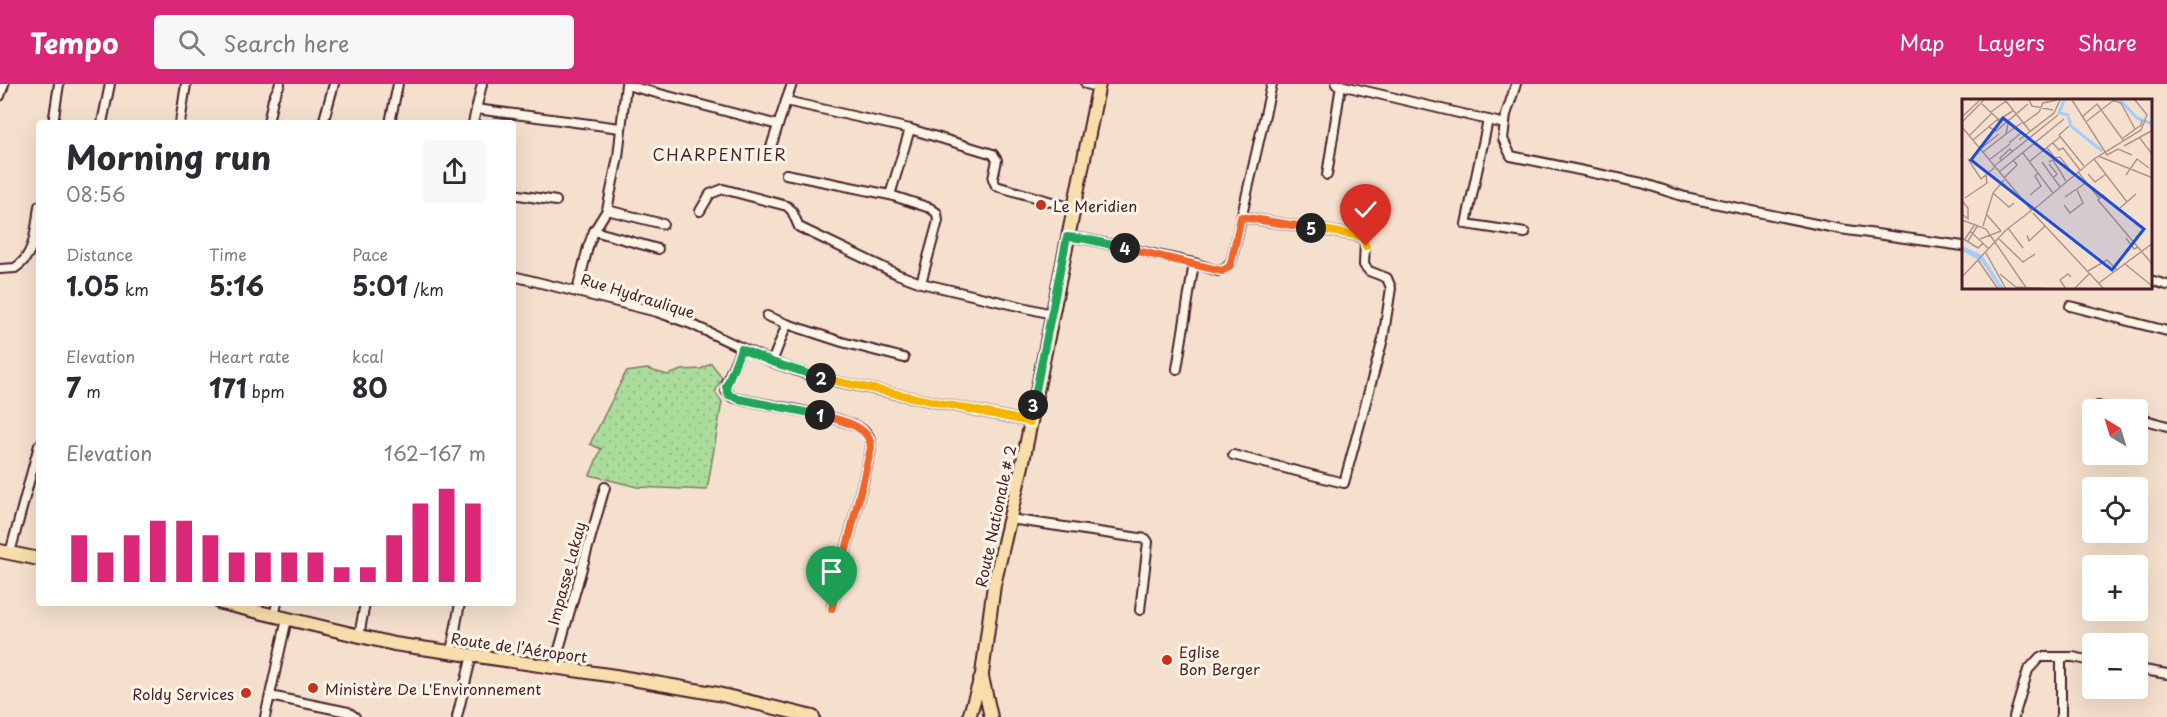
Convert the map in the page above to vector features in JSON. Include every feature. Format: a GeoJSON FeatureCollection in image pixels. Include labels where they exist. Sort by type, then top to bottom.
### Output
{"type":"FeatureCollection","features":[{"type":"Feature","properties":{"kind":"main road","name":"Route Nationale # 2"},"geometry":{"type":"LineString","coordinates":[[969,717],[982,674],[994,585],[1022,466],[1073,208],[1094,85]]}},
{"type":"Feature","properties":{"kind":"main road"},"geometry":{"type":"LineString","coordinates":[[5,552],[36,559]]}},
{"type":"Feature","properties":{"kind":"main road","name":"Route de l’Aéroport"},"geometry":{"type":"LineString","coordinates":[[233,606],[394,644],[717,694],[813,717]]}},
{"type":"Feature","properties":{"kind":"main road","name":"Route Nationale # 2"},"geometry":{"type":"LineString","coordinates":[[982,674],[991,717]]}},
{"type":"Feature","properties":{"kind":"street"},"geometry":{"type":"LineString","coordinates":[[0,96],[4,84]]}},
{"type":"Feature","properties":{"kind":"street"},"geometry":{"type":"LineString","coordinates":[[53,120],[59,84]]}},
{"type":"Feature","properties":{"kind":"street"},"geometry":{"type":"LineString","coordinates":[[103,120],[110,84]]}},
{"type":"Feature","properties":{"kind":"street"},"geometry":{"type":"LineString","coordinates":[[180,120],[186,84]]}},
{"type":"Feature","properties":{"kind":"street"},"geometry":{"type":"LineString","coordinates":[[269,120],[273,99],[280,84]]}},
{"type":"Feature","properties":{"kind":"street"},"geometry":{"type":"LineString","coordinates":[[324,120],[334,84]]}},
{"type":"Feature","properties":{"kind":"street"},"geometry":{"type":"LineString","coordinates":[[391,120],[398,84]]}},
{"type":"Feature","properties":{"kind":"street"},"geometry":{"type":"LineString","coordinates":[[474,120],[482,84]]}},
{"type":"Feature","properties":{"kind":"street"},"geometry":{"type":"LineString","coordinates":[[769,153],[792,84]]}},
{"type":"Feature","properties":{"kind":"street"},"geometry":{"type":"LineString","coordinates":[[1067,237],[1086,239],[1194,263],[1218,271],[1229,267],[1272,84]]}},
{"type":"Feature","properties":{"kind":"street"},"geometry":{"type":"LineString","coordinates":[[1516,84],[1503,139],[1511,156],[1642,183],[1685,197],[1840,229],[1962,246]]}},
{"type":"Feature","properties":{"kind":"street"},"geometry":{"type":"LineString","coordinates":[[577,291],[594,231],[607,210],[618,157],[626,85],[778,125]]}},
{"type":"Feature","properties":{"kind":"street"},"geometry":{"type":"LineString","coordinates":[[1328,175],[1339,85],[1505,124]]}},
{"type":"Feature","properties":{"kind":"street"},"geometry":{"type":"LineString","coordinates":[[786,102],[910,129],[993,154],[997,160],[994,183],[999,188],[1073,208]]}},
{"type":"Feature","properties":{"kind":"street"},"geometry":{"type":"LineString","coordinates":[[476,109],[620,128]]}},
{"type":"Feature","properties":{"kind":"street"},"geometry":{"type":"LineString","coordinates":[[1488,120],[1466,224],[1525,233]]}},
{"type":"Feature","properties":{"kind":"street"},"geometry":{"type":"LineString","coordinates":[[890,195],[910,129]]}},
{"type":"Feature","properties":{"kind":"street"},"geometry":{"type":"LineString","coordinates":[[786,174],[890,195],[930,208],[939,218],[921,283]]}},
{"type":"Feature","properties":{"kind":"street"},"geometry":{"type":"LineString","coordinates":[[700,211],[710,194],[723,189],[787,207],[792,211],[799,227],[897,274],[921,283],[1052,314]]}},
{"type":"Feature","properties":{"kind":"street"},"geometry":{"type":"LineString","coordinates":[[516,194],[555,201]]}},
{"type":"Feature","properties":{"kind":"street"},"geometry":{"type":"LineString","coordinates":[[607,210],[663,224]]}},
{"type":"Feature","properties":{"kind":"street"},"geometry":{"type":"LineString","coordinates":[[1233,455],[1344,483],[1383,339],[1391,288],[1387,278],[1370,271],[1364,265],[1365,242],[1360,236],[1241,217]]}},
{"type":"Feature","properties":{"kind":"street"},"geometry":{"type":"LineString","coordinates":[[0,268],[15,268],[28,256],[36,225]]}},
{"type":"Feature","properties":{"kind":"street"},"geometry":{"type":"LineString","coordinates":[[594,231],[658,249]]}},
{"type":"Feature","properties":{"kind":"street"},"geometry":{"type":"LineString","coordinates":[[1177,369],[1194,263]]}},
{"type":"Feature","properties":{"kind":"street","name":"Rue Hydraulique"},"geometry":{"type":"LineString","coordinates":[[516,277],[657,312],[691,324],[772,362],[815,377],[1030,422]]}},
{"type":"Feature","properties":{"kind":"street"},"geometry":{"type":"LineString","coordinates":[[2152,279],[2167,285]]}},
{"type":"Feature","properties":{"kind":"street"},"geometry":{"type":"LineString","coordinates":[[2070,306],[2167,331]]}},
{"type":"Feature","properties":{"kind":"street"},"geometry":{"type":"LineString","coordinates":[[767,316],[842,342],[904,358]]}},
{"type":"Feature","properties":{"kind":"street"},"geometry":{"type":"LineString","coordinates":[[772,362],[787,324]]}},
{"type":"Feature","properties":{"kind":"street"},"geometry":{"type":"LineString","coordinates":[[741,349],[727,381],[726,392],[732,397],[825,417],[864,430],[871,441],[832,608]]}},
{"type":"Feature","properties":{"kind":"street"},"geometry":{"type":"LineString","coordinates":[[2148,421],[2167,426]]}},
{"type":"Feature","properties":{"kind":"street"},"geometry":{"type":"LineString","coordinates":[[5,552],[36,454]]}},
{"type":"Feature","properties":{"kind":"street","name":"Impasse Lakay"},"geometry":{"type":"LineString","coordinates":[[554,667],[605,487]]}},
{"type":"Feature","properties":{"kind":"street"},"geometry":{"type":"LineString","coordinates":[[1010,519],[1146,539],[1148,542],[1140,610]]}},
{"type":"Feature","properties":{"kind":"street"},"geometry":{"type":"LineString","coordinates":[[274,616],[276,606]]}},
{"type":"Feature","properties":{"kind":"street"},"geometry":{"type":"LineString","coordinates":[[359,636],[364,606]]}},
{"type":"Feature","properties":{"kind":"street"},"geometry":{"type":"LineString","coordinates":[[451,652],[459,606]]}},
{"type":"Feature","properties":{"kind":"street"},"geometry":{"type":"LineString","coordinates":[[265,717],[287,619]]}},
{"type":"Feature","properties":{"kind":"street"},"geometry":{"type":"LineString","coordinates":[[457,717],[471,655]]}},
{"type":"Feature","properties":{"kind":"street"},"geometry":{"type":"LineString","coordinates":[[2014,717],[2028,670],[2040,657],[2082,659]]}},
{"type":"Feature","properties":{"kind":"street"},"geometry":{"type":"LineString","coordinates":[[2061,657],[2061,717]]}},
{"type":"Feature","properties":{"kind":"street"},"geometry":{"type":"LineString","coordinates":[[2148,671],[2167,674]]}},
{"type":"Feature","properties":{"kind":"street"},"geometry":{"type":"LineString","coordinates":[[270,696],[348,712],[355,717]]}},
{"type":"Feature","properties":{"kind":"green space"},"geometry":{"type":"Polygon","coordinates":[[[711,363],[722,377],[715,392],[722,402],[707,490],[637,487],[590,475],[601,449],[590,444],[626,372],[647,369],[668,375],[682,370],[701,369],[711,363]]]}},
{"type":"Feature","properties":{"kind":"place","name":"Le Meridien"},"geometry":{"type":"Point","coordinates":[1041,205]}},
{"type":"Feature","properties":{"kind":"place","name":"Eglise Bon Berger"},"geometry":{"type":"Point","coordinates":[1167,660]}},
{"type":"Feature","properties":{"kind":"place","name":"Ministère De L'Environnement"},"geometry":{"type":"Point","coordinates":[313,688]}},
{"type":"Feature","properties":{"kind":"place","name":"Roldy Services"},"geometry":{"type":"Point","coordinates":[246,693]}},
{"type":"Feature","properties":{"kind":"district","name":"CHARPENTIER"},"geometry":{"type":"Point","coordinates":[720,154]}},
{"type":"Feature","properties":{"kind":"route"},"geometry":{"type":"LineString","coordinates":[[832,608],[871,441],[864,430],[858,427],[795,409],[748,401],[729,395],[726,392],[727,381],[741,349],[815,377],[892,395],[1030,422],[1067,237],[1156,254],[1218,271],[1225,270],[1231,263],[1241,217],[1356,235],[1363,238],[1366,246]]}}]}
